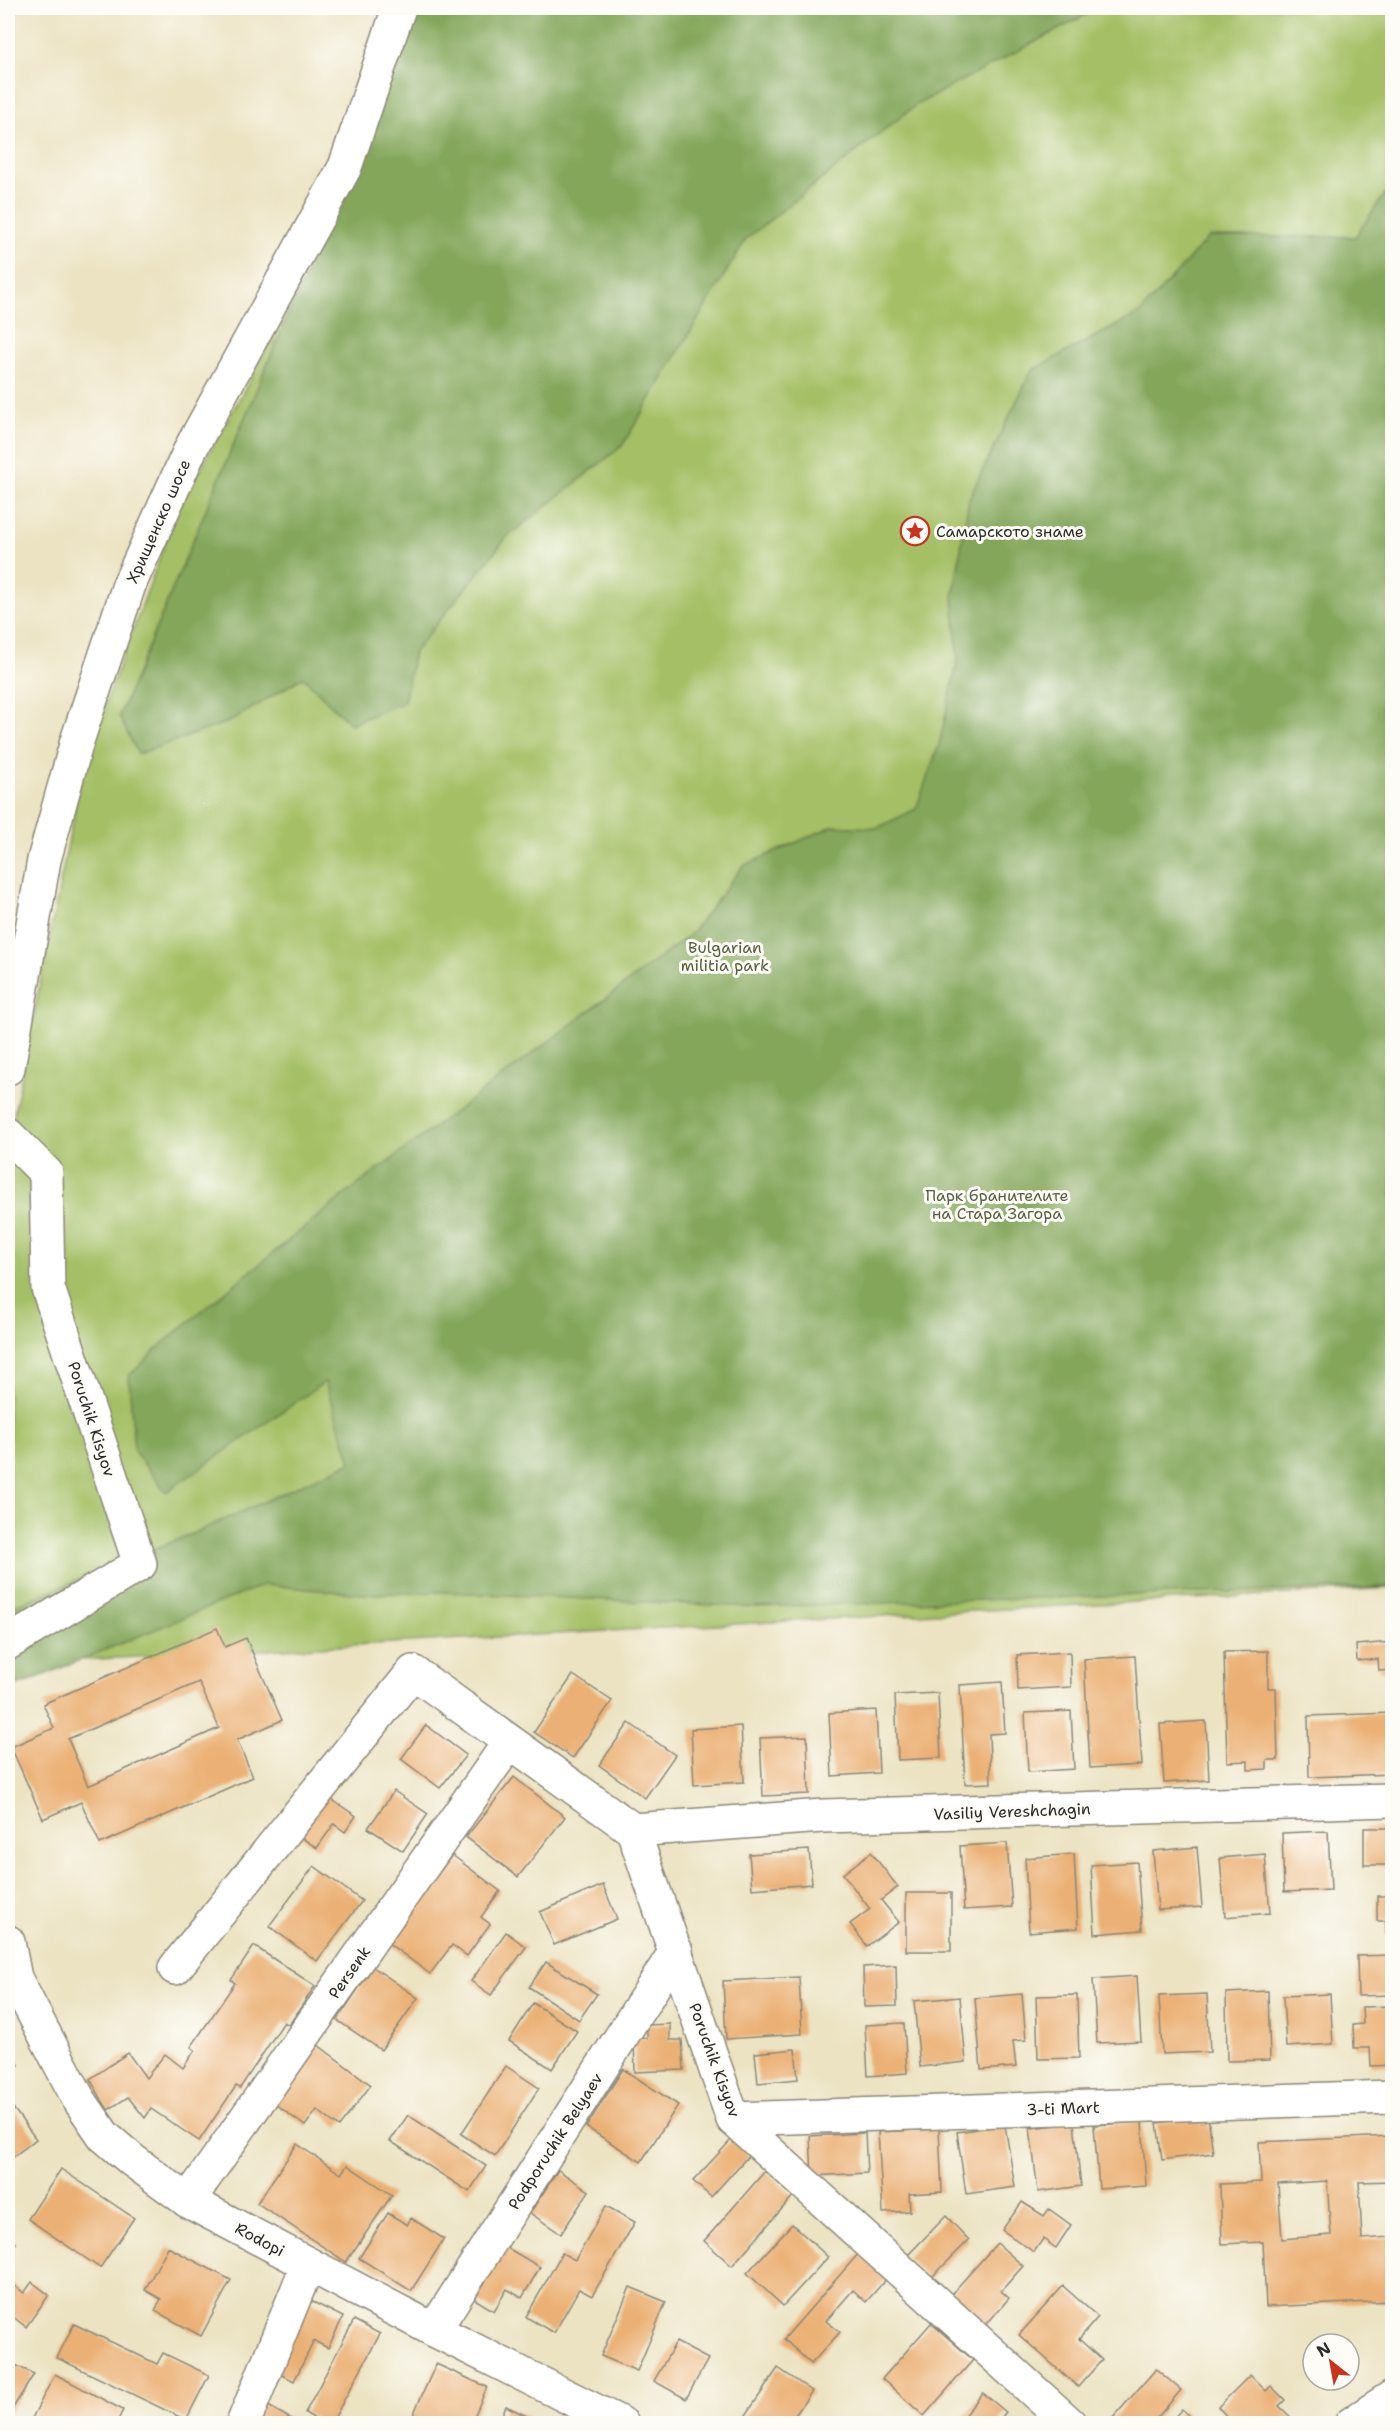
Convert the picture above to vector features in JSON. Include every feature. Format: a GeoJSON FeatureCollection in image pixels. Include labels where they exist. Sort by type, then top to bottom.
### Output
{"type":"FeatureCollection","features":[{"type":"Feature","properties":{"kind":"street","name":"Хрищенско шосе"},"geometry":{"type":"LineString","coordinates":[[8,1068],[44,860],[78,741],[129,585],[191,448],[345,167],[399,8]]}},
{"type":"Feature","properties":{"kind":"street","name":"Poruchik Kisyov"},"geometry":{"type":"LineString","coordinates":[[8,1135],[46,1173],[48,1288],[140,1564],[8,1643]]}},
{"type":"Feature","properties":{"kind":"street"},"geometry":{"type":"LineString","coordinates":[[175,1968],[413,1672],[633,1830]]}},
{"type":"Feature","properties":{"kind":"street","name":"Persenk"},"geometry":{"type":"LineString","coordinates":[[188,2201],[509,1743]]}},
{"type":"Feature","properties":{"kind":"street","name":"Vasiliy Vereshchagin"},"geometry":{"type":"LineString","coordinates":[[633,1830],[823,1816],[1392,1800]]}},
{"type":"Feature","properties":{"kind":"street","name":"Poruchik Kisyov"},"geometry":{"type":"LineString","coordinates":[[633,1830],[733,2119],[1070,2424]]}},
{"type":"Feature","properties":{"kind":"street","name":"Rodopi"},"geometry":{"type":"LineString","coordinates":[[8,1942],[15,1978],[78,2098],[104,2136],[132,2160],[188,2201],[434,2330],[622,2424]]}},
{"type":"Feature","properties":{"kind":"street","name":"Podporuchik Belyaev"},"geometry":{"type":"LineString","coordinates":[[434,2330],[676,1951]]}},
{"type":"Feature","properties":{"kind":"street","name":"3-ti Mart"},"geometry":{"type":"LineString","coordinates":[[733,2119],[1392,2097]]}},
{"type":"Feature","properties":{"kind":"street"},"geometry":{"type":"LineString","coordinates":[[243,2424],[308,2264]]}},
{"type":"Feature","properties":{"kind":"street"},"geometry":{"type":"LineString","coordinates":[[1351,2424],[1392,2397]]}},
{"type":"Feature","properties":{"kind":"green space"},"geometry":{"type":"Polygon","coordinates":[[[410,8],[1107,8],[1091,12],[916,105],[746,239],[622,446],[507,537],[414,652],[404,702],[350,724],[303,677],[231,721],[138,754],[119,716],[371,118],[410,8]]]}},
{"type":"Feature","properties":{"kind":"green space","name":"Bulgarian militia park"},"geometry":{"type":"Polygon","coordinates":[[[456,8],[1392,8],[1392,1588],[8,1664],[8,1144],[85,758],[177,511],[456,8]]]}},
{"type":"Feature","properties":{"kind":"green space","name":"Парк бранителите на Стара Загора"},"geometry":{"type":"Polygon","coordinates":[[[1392,184],[1392,1587],[752,1607],[444,1592],[363,1594],[263,1585],[8,1690],[8,1608],[199,1531],[351,1462],[325,1382],[166,1492],[134,1451],[129,1376],[164,1342],[343,1196],[690,935],[743,866],[833,826],[877,828],[916,809],[939,745],[958,659],[953,598],[969,498],[1032,370],[1140,313],[1209,237],[1355,237],[1392,184]]]}},
{"type":"Feature","properties":{"kind":"building"},"geometry":{"type":"Polygon","coordinates":[[[217,1628],[225,1647],[246,1638],[282,1720],[237,1740],[253,1777],[100,1844],[81,1802],[43,1819],[11,1747],[54,1728],[43,1704],[217,1628]],[[199,1682],[68,1739],[88,1786],[219,1728],[199,1682]]]}},
{"type":"Feature","properties":{"kind":"building"},"geometry":{"type":"Polygon","coordinates":[[[1392,1642],[1392,1670],[1379,1671],[1378,1659],[1357,1661],[1356,1645],[1392,1642]]]}},
{"type":"Feature","properties":{"kind":"building"},"geometry":{"type":"Polygon","coordinates":[[[1268,1651],[1268,1688],[1276,1688],[1278,1760],[1267,1760],[1267,1769],[1248,1770],[1248,1761],[1227,1762],[1224,1652],[1268,1651]]]}},
{"type":"Feature","properties":{"kind":"building"},"geometry":{"type":"Polygon","coordinates":[[[1070,1652],[1071,1687],[1018,1690],[1017,1655],[1070,1652]]]}},
{"type":"Feature","properties":{"kind":"building"},"geometry":{"type":"Polygon","coordinates":[[[1135,1656],[1142,1765],[1090,1768],[1084,1659],[1135,1656]]]}},
{"type":"Feature","properties":{"kind":"building"},"geometry":{"type":"Polygon","coordinates":[[[573,1675],[612,1701],[573,1758],[534,1732],[573,1675]]]}},
{"type":"Feature","properties":{"kind":"building"},"geometry":{"type":"Polygon","coordinates":[[[1002,1682],[1005,1733],[989,1734],[991,1783],[965,1784],[960,1685],[1002,1682]]]}},
{"type":"Feature","properties":{"kind":"building"},"geometry":{"type":"Polygon","coordinates":[[[938,1693],[941,1758],[898,1760],[895,1695],[938,1693]]]}},
{"type":"Feature","properties":{"kind":"building"},"geometry":{"type":"Polygon","coordinates":[[[876,1710],[879,1773],[832,1776],[829,1713],[876,1710]]]}},
{"type":"Feature","properties":{"kind":"building"},"geometry":{"type":"Polygon","coordinates":[[[1071,1711],[1074,1769],[1028,1772],[1025,1713],[1071,1711]]]}},
{"type":"Feature","properties":{"kind":"building"},"geometry":{"type":"Polygon","coordinates":[[[1392,1713],[1392,1774],[1309,1777],[1308,1716],[1392,1713]]]}},
{"type":"Feature","properties":{"kind":"building"},"geometry":{"type":"Polygon","coordinates":[[[1206,1721],[1209,1780],[1164,1783],[1160,1724],[1206,1721]]]}},
{"type":"Feature","properties":{"kind":"building"},"geometry":{"type":"Polygon","coordinates":[[[629,1723],[675,1755],[645,1798],[599,1765],[629,1723]]]}},
{"type":"Feature","properties":{"kind":"building"},"geometry":{"type":"Polygon","coordinates":[[[426,1725],[466,1755],[440,1788],[401,1759],[426,1725]]]}},
{"type":"Feature","properties":{"kind":"building"},"geometry":{"type":"Polygon","coordinates":[[[741,1726],[744,1782],[694,1785],[691,1729],[741,1726]]]}},
{"type":"Feature","properties":{"kind":"building"},"geometry":{"type":"Polygon","coordinates":[[[807,1736],[809,1794],[763,1796],[760,1738],[807,1736]]]}},
{"type":"Feature","properties":{"kind":"building"},"geometry":{"type":"Polygon","coordinates":[[[514,1777],[565,1817],[518,1877],[466,1837],[514,1777]]]}},
{"type":"Feature","properties":{"kind":"building"},"geometry":{"type":"Polygon","coordinates":[[[394,1791],[428,1814],[403,1851],[368,1828],[394,1791]]]}},
{"type":"Feature","properties":{"kind":"building"},"geometry":{"type":"Polygon","coordinates":[[[325,1795],[356,1816],[345,1832],[334,1824],[317,1848],[297,1835],[325,1795]]]}},
{"type":"Feature","properties":{"kind":"building"},"geometry":{"type":"Polygon","coordinates":[[[1364,1828],[1392,1828],[1392,1865],[1364,1865],[1364,1828]]]}},
{"type":"Feature","properties":{"kind":"building"},"geometry":{"type":"Polygon","coordinates":[[[1328,1831],[1331,1890],[1284,1892],[1282,1833],[1328,1831]]]}},
{"type":"Feature","properties":{"kind":"building"},"geometry":{"type":"Polygon","coordinates":[[[1007,1843],[1012,1907],[964,1910],[960,1846],[1007,1843]]]}},
{"type":"Feature","properties":{"kind":"building"},"geometry":{"type":"Polygon","coordinates":[[[1197,1847],[1202,1907],[1158,1910],[1153,1851],[1197,1847]]]}},
{"type":"Feature","properties":{"kind":"building"},"geometry":{"type":"Polygon","coordinates":[[[809,1850],[812,1884],[752,1889],[749,1854],[809,1850]]]}},
{"type":"Feature","properties":{"kind":"building"},"geometry":{"type":"Polygon","coordinates":[[[871,1852],[898,1887],[881,1900],[899,1922],[867,1946],[850,1924],[870,1909],[843,1874],[871,1852]]]}},
{"type":"Feature","properties":{"kind":"building"},"geometry":{"type":"Polygon","coordinates":[[[1074,1854],[1078,1928],[1029,1932],[1025,1858],[1074,1854]]]}},
{"type":"Feature","properties":{"kind":"building"},"geometry":{"type":"Polygon","coordinates":[[[1265,1854],[1270,1913],[1225,1917],[1220,1858],[1265,1854]]]}},
{"type":"Feature","properties":{"kind":"building"},"geometry":{"type":"Polygon","coordinates":[[[452,1855],[500,1891],[481,1917],[490,1924],[467,1956],[452,1945],[430,1974],[387,1942],[452,1855]]]}},
{"type":"Feature","properties":{"kind":"building"},"geometry":{"type":"Polygon","coordinates":[[[1137,1862],[1142,1930],[1095,1934],[1091,1865],[1137,1862]]]}},
{"type":"Feature","properties":{"kind":"building"},"geometry":{"type":"Polygon","coordinates":[[[314,1866],[362,1901],[317,1961],[269,1926],[314,1866]]]}},
{"type":"Feature","properties":{"kind":"building"},"geometry":{"type":"Polygon","coordinates":[[[603,1885],[617,1919],[554,1945],[540,1912],[603,1885]]]}},
{"type":"Feature","properties":{"kind":"building"},"geometry":{"type":"Polygon","coordinates":[[[906,1893],[951,1893],[951,1951],[906,1951],[906,1893]]]}},
{"type":"Feature","properties":{"kind":"building"},"geometry":{"type":"Polygon","coordinates":[[[1377,1896],[1392,1896],[1392,1935],[1386,1935],[1386,1921],[1377,1921],[1377,1896]]]}},
{"type":"Feature","properties":{"kind":"building"},"geometry":{"type":"Polygon","coordinates":[[[506,1932],[526,1947],[491,1995],[471,1981],[506,1932]]]}},
{"type":"Feature","properties":{"kind":"building"},"geometry":{"type":"Polygon","coordinates":[[[254,1946],[315,1986],[289,2025],[284,2022],[240,2088],[236,2086],[199,2141],[151,2109],[145,2118],[128,2097],[108,2110],[90,2079],[128,2053],[146,2078],[165,2054],[183,2068],[195,2050],[191,2047],[235,1983],[231,1980],[254,1946]]]}},
{"type":"Feature","properties":{"kind":"building"},"geometry":{"type":"Polygon","coordinates":[[[1392,1955],[1392,1995],[1358,1996],[1357,1956],[1392,1955]]]}},
{"type":"Feature","properties":{"kind":"building"},"geometry":{"type":"Polygon","coordinates":[[[546,1962],[597,1994],[579,2020],[529,1987],[546,1962]]]}},
{"type":"Feature","properties":{"kind":"building"},"geometry":{"type":"Polygon","coordinates":[[[896,1965],[897,2006],[864,2007],[863,1967],[896,1965]]]}},
{"type":"Feature","properties":{"kind":"building"},"geometry":{"type":"Polygon","coordinates":[[[373,1967],[418,1998],[381,2050],[337,2020],[373,1967]]]}},
{"type":"Feature","properties":{"kind":"building"},"geometry":{"type":"Polygon","coordinates":[[[1137,1976],[1141,2041],[1097,2043],[1093,1979],[1137,1976]]]}},
{"type":"Feature","properties":{"kind":"building"},"geometry":{"type":"Polygon","coordinates":[[[799,1977],[802,2034],[726,2039],[723,1981],[799,1977]]]}},
{"type":"Feature","properties":{"kind":"building"},"geometry":{"type":"Polygon","coordinates":[[[1268,1991],[1270,2060],[1227,2061],[1226,1993],[1268,1991]]]}},
{"type":"Feature","properties":{"kind":"building"},"geometry":{"type":"Polygon","coordinates":[[[1022,1994],[1026,2040],[1013,2041],[1016,2067],[981,2070],[975,1998],[1022,1994]]]}},
{"type":"Feature","properties":{"kind":"building"},"geometry":{"type":"Polygon","coordinates":[[[1207,1994],[1210,2052],[1162,2054],[1159,1996],[1207,1994]]]}},
{"type":"Feature","properties":{"kind":"building"},"geometry":{"type":"Polygon","coordinates":[[[1330,1994],[1333,2044],[1286,2047],[1283,1996],[1330,1994]]]}},
{"type":"Feature","properties":{"kind":"building"},"geometry":{"type":"Polygon","coordinates":[[[1077,1995],[1079,2058],[1038,2059],[1036,1996],[1077,1995]]]}},
{"type":"Feature","properties":{"kind":"building"},"geometry":{"type":"Polygon","coordinates":[[[960,1997],[966,2062],[920,2067],[914,2001],[960,1997]]]}},
{"type":"Feature","properties":{"kind":"building"},"geometry":{"type":"Polygon","coordinates":[[[533,2003],[577,2031],[552,2069],[509,2041],[533,2003]]]}},
{"type":"Feature","properties":{"kind":"building"},"geometry":{"type":"Polygon","coordinates":[[[1392,2006],[1392,2065],[1371,2066],[1370,2048],[1354,2048],[1353,2025],[1363,2024],[1362,2007],[1392,2006]]]}},
{"type":"Feature","properties":{"kind":"building"},"geometry":{"type":"Polygon","coordinates":[[[904,2023],[907,2073],[868,2076],[865,2025],[904,2023]]]}},
{"type":"Feature","properties":{"kind":"building"},"geometry":{"type":"Polygon","coordinates":[[[670,2024],[670,2040],[682,2040],[684,2070],[635,2072],[634,2039],[647,2038],[647,2025],[670,2024]]]}},
{"type":"Feature","properties":{"kind":"building"},"geometry":{"type":"Polygon","coordinates":[[[8,2045],[19,2065],[8,2072],[8,2045]]]}},
{"type":"Feature","properties":{"kind":"building"},"geometry":{"type":"Polygon","coordinates":[[[318,2045],[371,2085],[339,2127],[317,2110],[305,2126],[274,2103],[318,2045]]]}},
{"type":"Feature","properties":{"kind":"building"},"geometry":{"type":"Polygon","coordinates":[[[795,2049],[798,2079],[758,2083],[755,2053],[795,2049]]]}},
{"type":"Feature","properties":{"kind":"building"},"geometry":{"type":"Polygon","coordinates":[[[506,2066],[539,2088],[495,2156],[461,2134],[506,2066]]]}},
{"type":"Feature","properties":{"kind":"building"},"geometry":{"type":"Polygon","coordinates":[[[623,2069],[678,2105],[641,2162],[586,2127],[623,2069]]]}},
{"type":"Feature","properties":{"kind":"building"},"geometry":{"type":"Polygon","coordinates":[[[8,2101],[36,2139],[8,2161],[8,2101]]]}},
{"type":"Feature","properties":{"kind":"building"},"geometry":{"type":"Polygon","coordinates":[[[408,2115],[486,2166],[469,2192],[390,2141],[408,2115]]]}},
{"type":"Feature","properties":{"kind":"building"},"geometry":{"type":"Polygon","coordinates":[[[1208,2116],[1213,2153],[1162,2160],[1157,2123],[1208,2116]]]}},
{"type":"Feature","properties":{"kind":"building"},"geometry":{"type":"Polygon","coordinates":[[[1142,2122],[1146,2186],[1099,2189],[1094,2125],[1142,2122]]]}},
{"type":"Feature","properties":{"kind":"building"},"geometry":{"type":"Polygon","coordinates":[[[1074,2123],[1081,2186],[1038,2192],[1030,2128],[1074,2123]]]}},
{"type":"Feature","properties":{"kind":"building"},"geometry":{"type":"Polygon","coordinates":[[[1005,2125],[1015,2187],[966,2194],[957,2132],[1005,2125]]]}},
{"type":"Feature","properties":{"kind":"building"},"geometry":{"type":"Polygon","coordinates":[[[939,2129],[942,2192],[909,2194],[910,2211],[883,2213],[878,2132],[939,2129]]]}},
{"type":"Feature","properties":{"kind":"building"},"geometry":{"type":"Polygon","coordinates":[[[865,2133],[867,2173],[812,2176],[810,2136],[865,2133]]]}},
{"type":"Feature","properties":{"kind":"building"},"geometry":{"type":"Polygon","coordinates":[[[1392,2136],[1392,2181],[1359,2182],[1362,2239],[1392,2237],[1392,2301],[1266,2307],[1263,2242],[1222,2244],[1220,2184],[1261,2182],[1259,2142],[1392,2136]],[[1327,2181],[1278,2184],[1282,2239],[1331,2235],[1327,2181]]]}},
{"type":"Feature","properties":{"kind":"building"},"geometry":{"type":"Polygon","coordinates":[[[732,2139],[749,2155],[711,2197],[693,2181],[732,2139]]]}},
{"type":"Feature","properties":{"kind":"building"},"geometry":{"type":"Polygon","coordinates":[[[297,2144],[341,2174],[347,2165],[392,2195],[346,2262],[257,2203],[297,2144]]]}},
{"type":"Feature","properties":{"kind":"building"},"geometry":{"type":"Polygon","coordinates":[[[61,2169],[134,2218],[100,2268],[28,2219],[61,2169]]]}},
{"type":"Feature","properties":{"kind":"building"},"geometry":{"type":"Polygon","coordinates":[[[558,2170],[589,2191],[561,2234],[530,2213],[558,2170]]]}},
{"type":"Feature","properties":{"kind":"building"},"geometry":{"type":"Polygon","coordinates":[[[765,2171],[793,2196],[732,2266],[704,2241],[765,2171]]]}},
{"type":"Feature","properties":{"kind":"building"},"geometry":{"type":"Polygon","coordinates":[[[1022,2202],[1044,2216],[1049,2209],[1071,2225],[1056,2248],[1043,2239],[1034,2252],[1002,2230],[1022,2202]]]}},
{"type":"Feature","properties":{"kind":"building"},"geometry":{"type":"Polygon","coordinates":[[[606,2206],[635,2222],[592,2296],[579,2289],[554,2333],[526,2317],[562,2253],[575,2260],[606,2206]]]}},
{"type":"Feature","properties":{"kind":"building"},"geometry":{"type":"Polygon","coordinates":[[[388,2213],[407,2225],[411,2218],[444,2239],[411,2291],[359,2258],[388,2213]]]}},
{"type":"Feature","properties":{"kind":"building"},"geometry":{"type":"Polygon","coordinates":[[[946,2216],[969,2240],[929,2280],[906,2257],[946,2216]]]}},
{"type":"Feature","properties":{"kind":"building"},"geometry":{"type":"Polygon","coordinates":[[[792,2224],[828,2257],[783,2306],[747,2273],[792,2224]]]}},
{"type":"Feature","properties":{"kind":"building"},"geometry":{"type":"Polygon","coordinates":[[[8,2237],[16,2243],[8,2254],[8,2237]]]}},
{"type":"Feature","properties":{"kind":"building"},"geometry":{"type":"Polygon","coordinates":[[[997,2243],[1023,2266],[1001,2291],[1009,2298],[981,2331],[946,2300],[997,2243]]]}},
{"type":"Feature","properties":{"kind":"building"},"geometry":{"type":"Polygon","coordinates":[[[504,2246],[540,2267],[522,2298],[507,2289],[494,2311],[473,2298],[504,2246]]]}},
{"type":"Feature","properties":{"kind":"building"},"geometry":{"type":"Polygon","coordinates":[[[168,2247],[231,2280],[201,2336],[155,2311],[161,2299],[145,2290],[168,2247]]]}},
{"type":"Feature","properties":{"kind":"building"},"geometry":{"type":"Polygon","coordinates":[[[859,2253],[887,2278],[866,2302],[853,2290],[826,2321],[840,2332],[811,2364],[784,2339],[859,2253]]]}},
{"type":"Feature","properties":{"kind":"building"},"geometry":{"type":"Polygon","coordinates":[[[8,2281],[24,2293],[32,2282],[49,2295],[26,2327],[8,2313],[8,2281]]]}},
{"type":"Feature","properties":{"kind":"building"},"geometry":{"type":"Polygon","coordinates":[[[1063,2286],[1098,2317],[1079,2339],[1102,2360],[1078,2387],[1019,2335],[1063,2286]]]}},
{"type":"Feature","properties":{"kind":"building"},"geometry":{"type":"Polygon","coordinates":[[[630,2287],[666,2302],[637,2371],[601,2356],[630,2287]]]}},
{"type":"Feature","properties":{"kind":"building"},"geometry":{"type":"Polygon","coordinates":[[[307,2299],[343,2317],[328,2348],[314,2341],[294,2381],[272,2370],[307,2299]]]}},
{"type":"Feature","properties":{"kind":"building"},"geometry":{"type":"Polygon","coordinates":[[[354,2320],[380,2334],[331,2424],[323,2424],[305,2413],[354,2320]]]}},
{"type":"Feature","properties":{"kind":"building"},"geometry":{"type":"Polygon","coordinates":[[[931,2323],[973,2360],[924,2416],[882,2379],[931,2323]]]}},
{"type":"Feature","properties":{"kind":"building"},"geometry":{"type":"Polygon","coordinates":[[[74,2324],[157,2364],[163,2353],[209,2375],[186,2420],[57,2358],[74,2324]]]}},
{"type":"Feature","properties":{"kind":"building"},"geometry":{"type":"Polygon","coordinates":[[[676,2342],[708,2359],[686,2399],[654,2381],[676,2342]]]}},
{"type":"Feature","properties":{"kind":"building"},"geometry":{"type":"Polygon","coordinates":[[[13,2364],[34,2374],[8,2416],[8,2373],[13,2364]]]}},
{"type":"Feature","properties":{"kind":"building"},"geometry":{"type":"Polygon","coordinates":[[[436,2364],[487,2387],[471,2424],[409,2424],[436,2364]]]}},
{"type":"Feature","properties":{"kind":"building"},"geometry":{"type":"Polygon","coordinates":[[[778,2368],[812,2391],[790,2423],[780,2417],[776,2424],[753,2424],[744,2418],[778,2368]]]}},
{"type":"Feature","properties":{"kind":"building"},"geometry":{"type":"Polygon","coordinates":[[[1156,2369],[1181,2390],[1152,2424],[1118,2424],[1112,2419],[1156,2369]]]}},
{"type":"Feature","properties":{"kind":"building"},"geometry":{"type":"Polygon","coordinates":[[[55,2374],[123,2410],[116,2424],[29,2424],[55,2374]]]}},
{"type":"Feature","properties":{"kind":"building"},"geometry":{"type":"Polygon","coordinates":[[[1250,2375],[1266,2391],[1271,2386],[1285,2400],[1279,2406],[1294,2420],[1291,2424],[1234,2424],[1218,2407],[1250,2375]]]}},
{"type":"Feature","properties":{"kind":"building"},"geometry":{"type":"Polygon","coordinates":[[[983,2393],[1006,2412],[996,2424],[957,2424],[983,2393]]]}},
{"type":"Feature","properties":{"kind":"building"},"geometry":{"type":"Polygon","coordinates":[[[263,2403],[300,2424],[251,2424],[263,2403]]]}},
{"type":"Feature","properties":{"kind":"building"},"geometry":{"type":"Polygon","coordinates":[[[506,2406],[539,2422],[538,2424],[498,2424],[506,2406]]]}},
{"type":"Feature","properties":{"kind":"building"},"geometry":{"type":"Polygon","coordinates":[[[1182,2409],[1197,2424],[1168,2424],[1182,2409]]]}},
{"type":"Feature","properties":{"kind":"place","name":"Самарското знаме"},"geometry":{"type":"Point","coordinates":[915,531]}}]}
